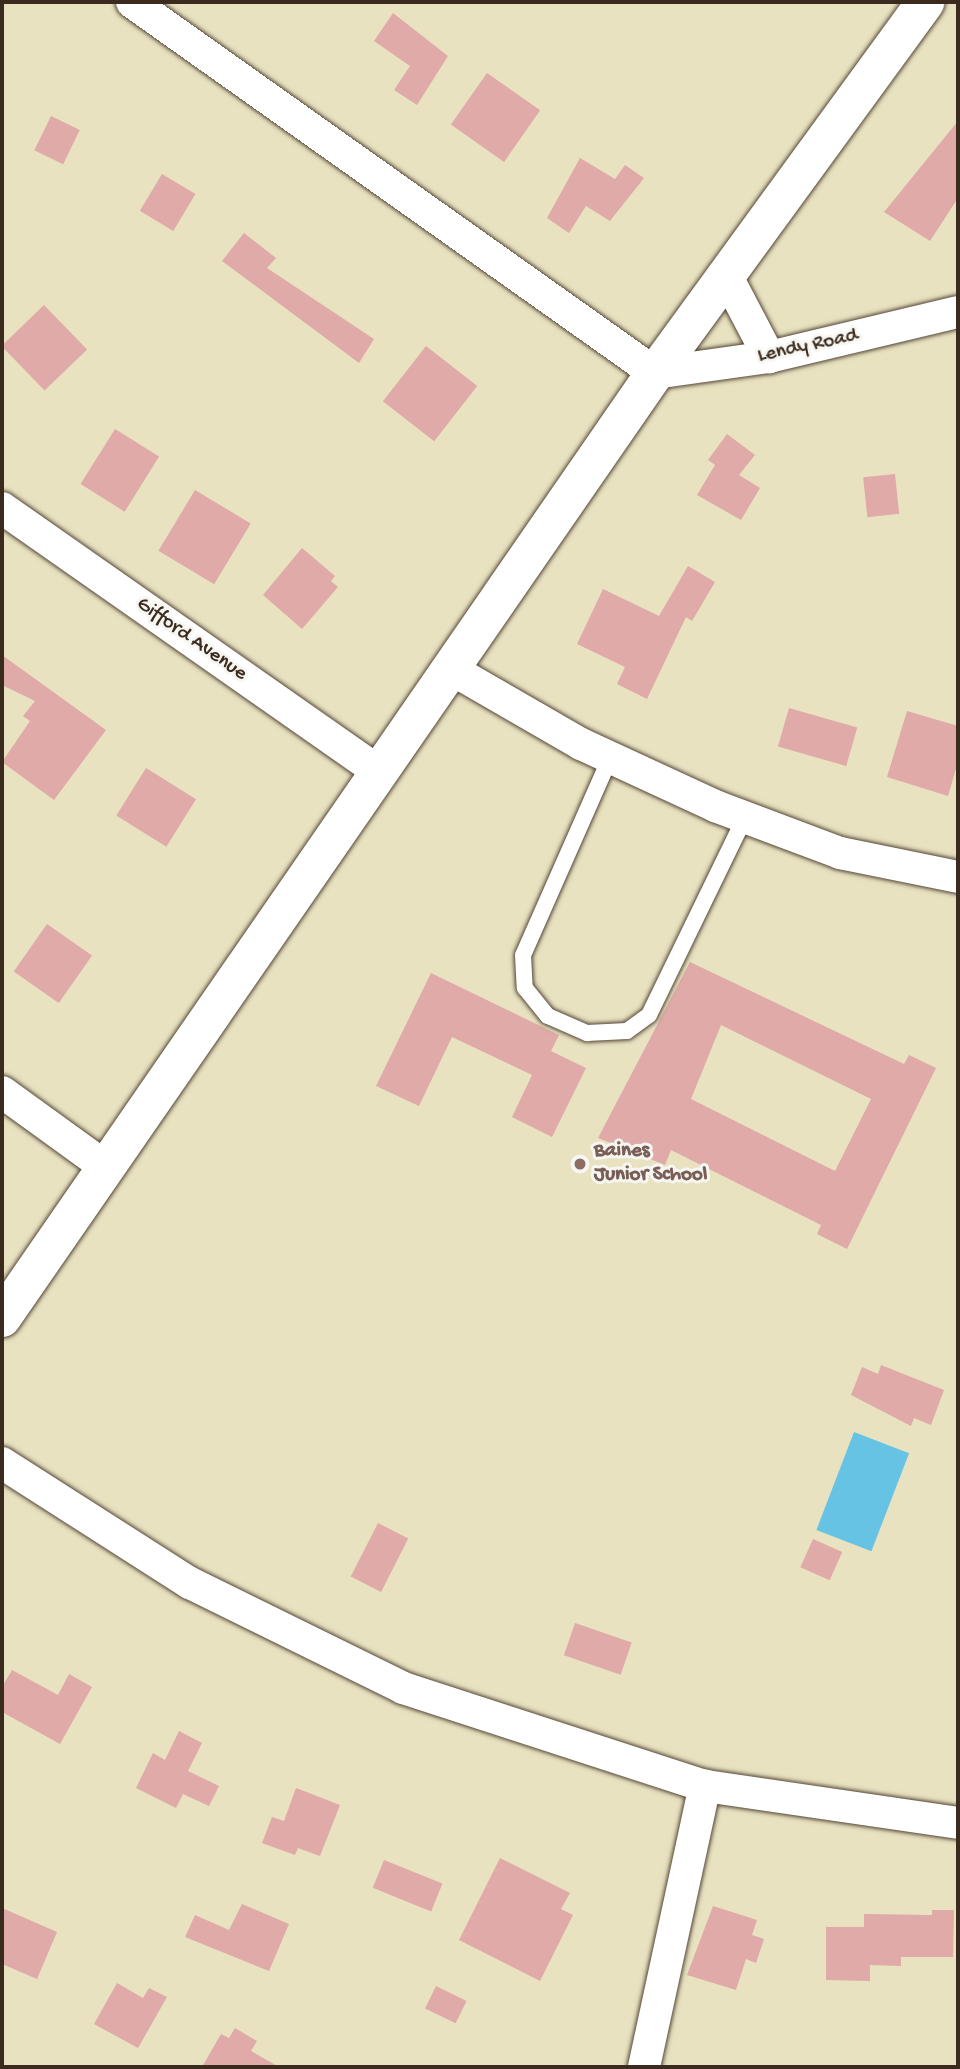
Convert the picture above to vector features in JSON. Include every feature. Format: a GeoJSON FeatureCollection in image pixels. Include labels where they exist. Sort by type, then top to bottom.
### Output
{"type":"FeatureCollection","features":[{"type":"Feature","properties":{"kind":"street"},"geometry":{"type":"LineString","coordinates":[[132,2],[655,373]]}},
{"type":"Feature","properties":{"kind":"street"},"geometry":{"type":"LineString","coordinates":[[2,1318],[655,373],[926,2]]}},
{"type":"Feature","properties":{"kind":"street"},"geometry":{"type":"LineString","coordinates":[[726,275],[769,357]]}},
{"type":"Feature","properties":{"kind":"street","name":"Lendy Road"},"geometry":{"type":"LineString","coordinates":[[655,373],[769,357],[958,312]]}},
{"type":"Feature","properties":{"kind":"street","name":"Gifford Avenue"},"geometry":{"type":"LineString","coordinates":[[2,508],[380,773]]}},
{"type":"Feature","properties":{"kind":"street"},"geometry":{"type":"LineString","coordinates":[[451,669],[610,758],[745,817],[840,853],[958,877]]}},
{"type":"Feature","properties":{"kind":"street"},"geometry":{"type":"LineString","coordinates":[[2,1092],[107,1168]]}},
{"type":"Feature","properties":{"kind":"street"},"geometry":{"type":"LineString","coordinates":[[2,1463],[190,1583],[403,1688],[705,1786],[958,1823]]}},
{"type":"Feature","properties":{"kind":"street"},"geometry":{"type":"LineString","coordinates":[[643,2067],[705,1786]]}},
{"type":"Feature","properties":{"kind":"lane"},"geometry":{"type":"LineString","coordinates":[[610,758],[523,955],[525,988],[548,1016],[587,1033],[627,1031],[649,1015],[745,817]]}},
{"type":"Feature","properties":{"kind":"water"},"geometry":{"type":"Polygon","coordinates":[[[854,1432],[909,1453],[871,1551],[816,1530],[854,1432]]]}},
{"type":"Feature","properties":{"kind":"building"},"geometry":{"type":"Polygon","coordinates":[[[393,13],[448,56],[417,105],[394,90],[410,66],[374,41],[393,13]]]}},
{"type":"Feature","properties":{"kind":"building"},"geometry":{"type":"Polygon","coordinates":[[[487,73],[540,110],[504,162],[451,125],[487,73]]]}},
{"type":"Feature","properties":{"kind":"building"},"geometry":{"type":"Polygon","coordinates":[[[51,116],[80,130],[63,164],[34,150],[51,116]]]}},
{"type":"Feature","properties":{"kind":"building"},"geometry":{"type":"Polygon","coordinates":[[[958,121],[958,198],[930,241],[884,212],[958,121]]]}},
{"type":"Feature","properties":{"kind":"building"},"geometry":{"type":"Polygon","coordinates":[[[580,158],[615,179],[625,165],[644,178],[610,221],[586,206],[569,233],[547,218],[580,158]]]}},
{"type":"Feature","properties":{"kind":"building"},"geometry":{"type":"Polygon","coordinates":[[[162,174],[195,194],[173,231],[140,211],[162,174]]]}},
{"type":"Feature","properties":{"kind":"building"},"geometry":{"type":"Polygon","coordinates":[[[244,233],[276,258],[267,268],[374,339],[359,363],[222,261],[244,233]]]}},
{"type":"Feature","properties":{"kind":"building"},"geometry":{"type":"Polygon","coordinates":[[[44,305],[87,350],[45,391],[2,346],[44,305]]]}},
{"type":"Feature","properties":{"kind":"building"},"geometry":{"type":"Polygon","coordinates":[[[426,346],[477,386],[434,441],[383,401],[426,346]]]}},
{"type":"Feature","properties":{"kind":"building"},"geometry":{"type":"Polygon","coordinates":[[[115,429],[159,457],[125,512],[81,484],[115,429]]]}},
{"type":"Feature","properties":{"kind":"building"},"geometry":{"type":"Polygon","coordinates":[[[727,434],[755,455],[739,475],[760,488],[741,520],[697,495],[715,465],[708,460],[727,434]]]}},
{"type":"Feature","properties":{"kind":"building"},"geometry":{"type":"Polygon","coordinates":[[[895,474],[899,514],[867,517],[863,477],[895,474]]]}},
{"type":"Feature","properties":{"kind":"building"},"geometry":{"type":"Polygon","coordinates":[[[195,490],[251,523],[214,584],[158,551],[195,490]]]}},
{"type":"Feature","properties":{"kind":"building"},"geometry":{"type":"Polygon","coordinates":[[[302,548],[335,576],[331,581],[338,587],[302,629],[263,595],[302,548]]]}},
{"type":"Feature","properties":{"kind":"building"},"geometry":{"type":"Polygon","coordinates":[[[688,566],[715,582],[692,621],[686,617],[647,699],[617,684],[625,667],[577,644],[603,589],[659,616],[688,566]]]}},
{"type":"Feature","properties":{"kind":"building"},"geometry":{"type":"Polygon","coordinates":[[[2,655],[106,730],[54,800],[2,762],[30,721],[23,716],[35,701],[2,685],[2,655]]]}},
{"type":"Feature","properties":{"kind":"building"},"geometry":{"type":"Polygon","coordinates":[[[789,708],[857,728],[846,766],[778,746],[789,708]]]}},
{"type":"Feature","properties":{"kind":"building"},"geometry":{"type":"Polygon","coordinates":[[[907,711],[958,726],[958,762],[948,796],[887,777],[907,711]]]}},
{"type":"Feature","properties":{"kind":"building"},"geometry":{"type":"Polygon","coordinates":[[[146,768],[196,799],[166,847],[116,815],[146,768]]]}},
{"type":"Feature","properties":{"kind":"building"},"geometry":{"type":"Polygon","coordinates":[[[47,924],[92,956],[59,1003],[14,972],[47,924]]]}},
{"type":"Feature","properties":{"kind":"building"},"geometry":{"type":"Polygon","coordinates":[[[690,962],[904,1064],[909,1055],[936,1068],[847,1249],[817,1234],[821,1225],[671,1150],[665,1165],[598,1138],[690,962]],[[721,1025],[691,1099],[835,1171],[871,1099],[721,1025]]]}},
{"type":"Feature","properties":{"kind":"building"},"geometry":{"type":"Polygon","coordinates":[[[431,973],[559,1035],[551,1051],[586,1068],[552,1137],[512,1117],[532,1075],[452,1037],[419,1106],[376,1086],[431,973]]]}},
{"type":"Feature","properties":{"kind":"building"},"geometry":{"type":"Polygon","coordinates":[[[881,1365],[944,1390],[931,1425],[914,1418],[911,1426],[851,1395],[862,1367],[878,1374],[881,1365]]]}},
{"type":"Feature","properties":{"kind":"building"},"geometry":{"type":"Polygon","coordinates":[[[378,1523],[408,1538],[381,1592],[351,1576],[378,1523]]]}},
{"type":"Feature","properties":{"kind":"building"},"geometry":{"type":"Polygon","coordinates":[[[813,1539],[842,1552],[830,1580],[800,1567],[813,1539]]]}},
{"type":"Feature","properties":{"kind":"building"},"geometry":{"type":"Polygon","coordinates":[[[575,1623],[632,1643],[621,1675],[564,1655],[575,1623]]]}},
{"type":"Feature","properties":{"kind":"building"},"geometry":{"type":"Polygon","coordinates":[[[12,1670],[58,1695],[69,1674],[92,1687],[60,1744],[2,1712],[2,1687],[12,1670]]]}},
{"type":"Feature","properties":{"kind":"building"},"geometry":{"type":"Polygon","coordinates":[[[179,1731],[202,1743],[188,1771],[219,1786],[209,1806],[183,1794],[176,1808],[136,1788],[153,1753],[165,1760],[179,1731]]]}},
{"type":"Feature","properties":{"kind":"building"},"geometry":{"type":"Polygon","coordinates":[[[296,1788],[340,1805],[320,1856],[298,1848],[295,1855],[262,1843],[272,1817],[284,1821],[296,1788]]]}},
{"type":"Feature","properties":{"kind":"building"},"geometry":{"type":"Polygon","coordinates":[[[500,1858],[570,1893],[561,1909],[573,1915],[540,1981],[459,1940],[500,1858]]]}},
{"type":"Feature","properties":{"kind":"building"},"geometry":{"type":"Polygon","coordinates":[[[384,1860],[442,1884],[431,1911],[373,1888],[384,1860]]]}},
{"type":"Feature","properties":{"kind":"building"},"geometry":{"type":"Polygon","coordinates":[[[242,1904],[289,1924],[269,1971],[185,1937],[195,1915],[229,1930],[242,1904]]]}},
{"type":"Feature","properties":{"kind":"building"},"geometry":{"type":"Polygon","coordinates":[[[713,1906],[757,1920],[752,1935],[764,1939],[756,1963],[746,1959],[736,1990],[687,1975],[713,1906]]]}},
{"type":"Feature","properties":{"kind":"building"},"geometry":{"type":"Polygon","coordinates":[[[2,1908],[57,1932],[37,1979],[2,1964],[2,1908]]]}},
{"type":"Feature","properties":{"kind":"building"},"geometry":{"type":"Polygon","coordinates":[[[932,1910],[954,1910],[953,1957],[901,1957],[901,1966],[870,1965],[870,1981],[826,1980],[826,1927],[864,1927],[864,1914],[932,1915],[932,1910]]]}},
{"type":"Feature","properties":{"kind":"building"},"geometry":{"type":"Polygon","coordinates":[[[117,1983],[143,1998],[149,1988],[167,1997],[138,2048],[94,2024],[117,1983]]]}},
{"type":"Feature","properties":{"kind":"building"},"geometry":{"type":"Polygon","coordinates":[[[436,1986],[467,2001],[456,2023],[425,2008],[436,1986]]]}},
{"type":"Feature","properties":{"kind":"building"},"geometry":{"type":"Polygon","coordinates":[[[235,2028],[257,2041],[251,2051],[279,2067],[202,2067],[221,2034],[229,2038],[235,2028]]]}},
{"type":"Feature","properties":{"kind":"place","name":"Baines Junior School"},"geometry":{"type":"Point","coordinates":[580,1164]}}]}
